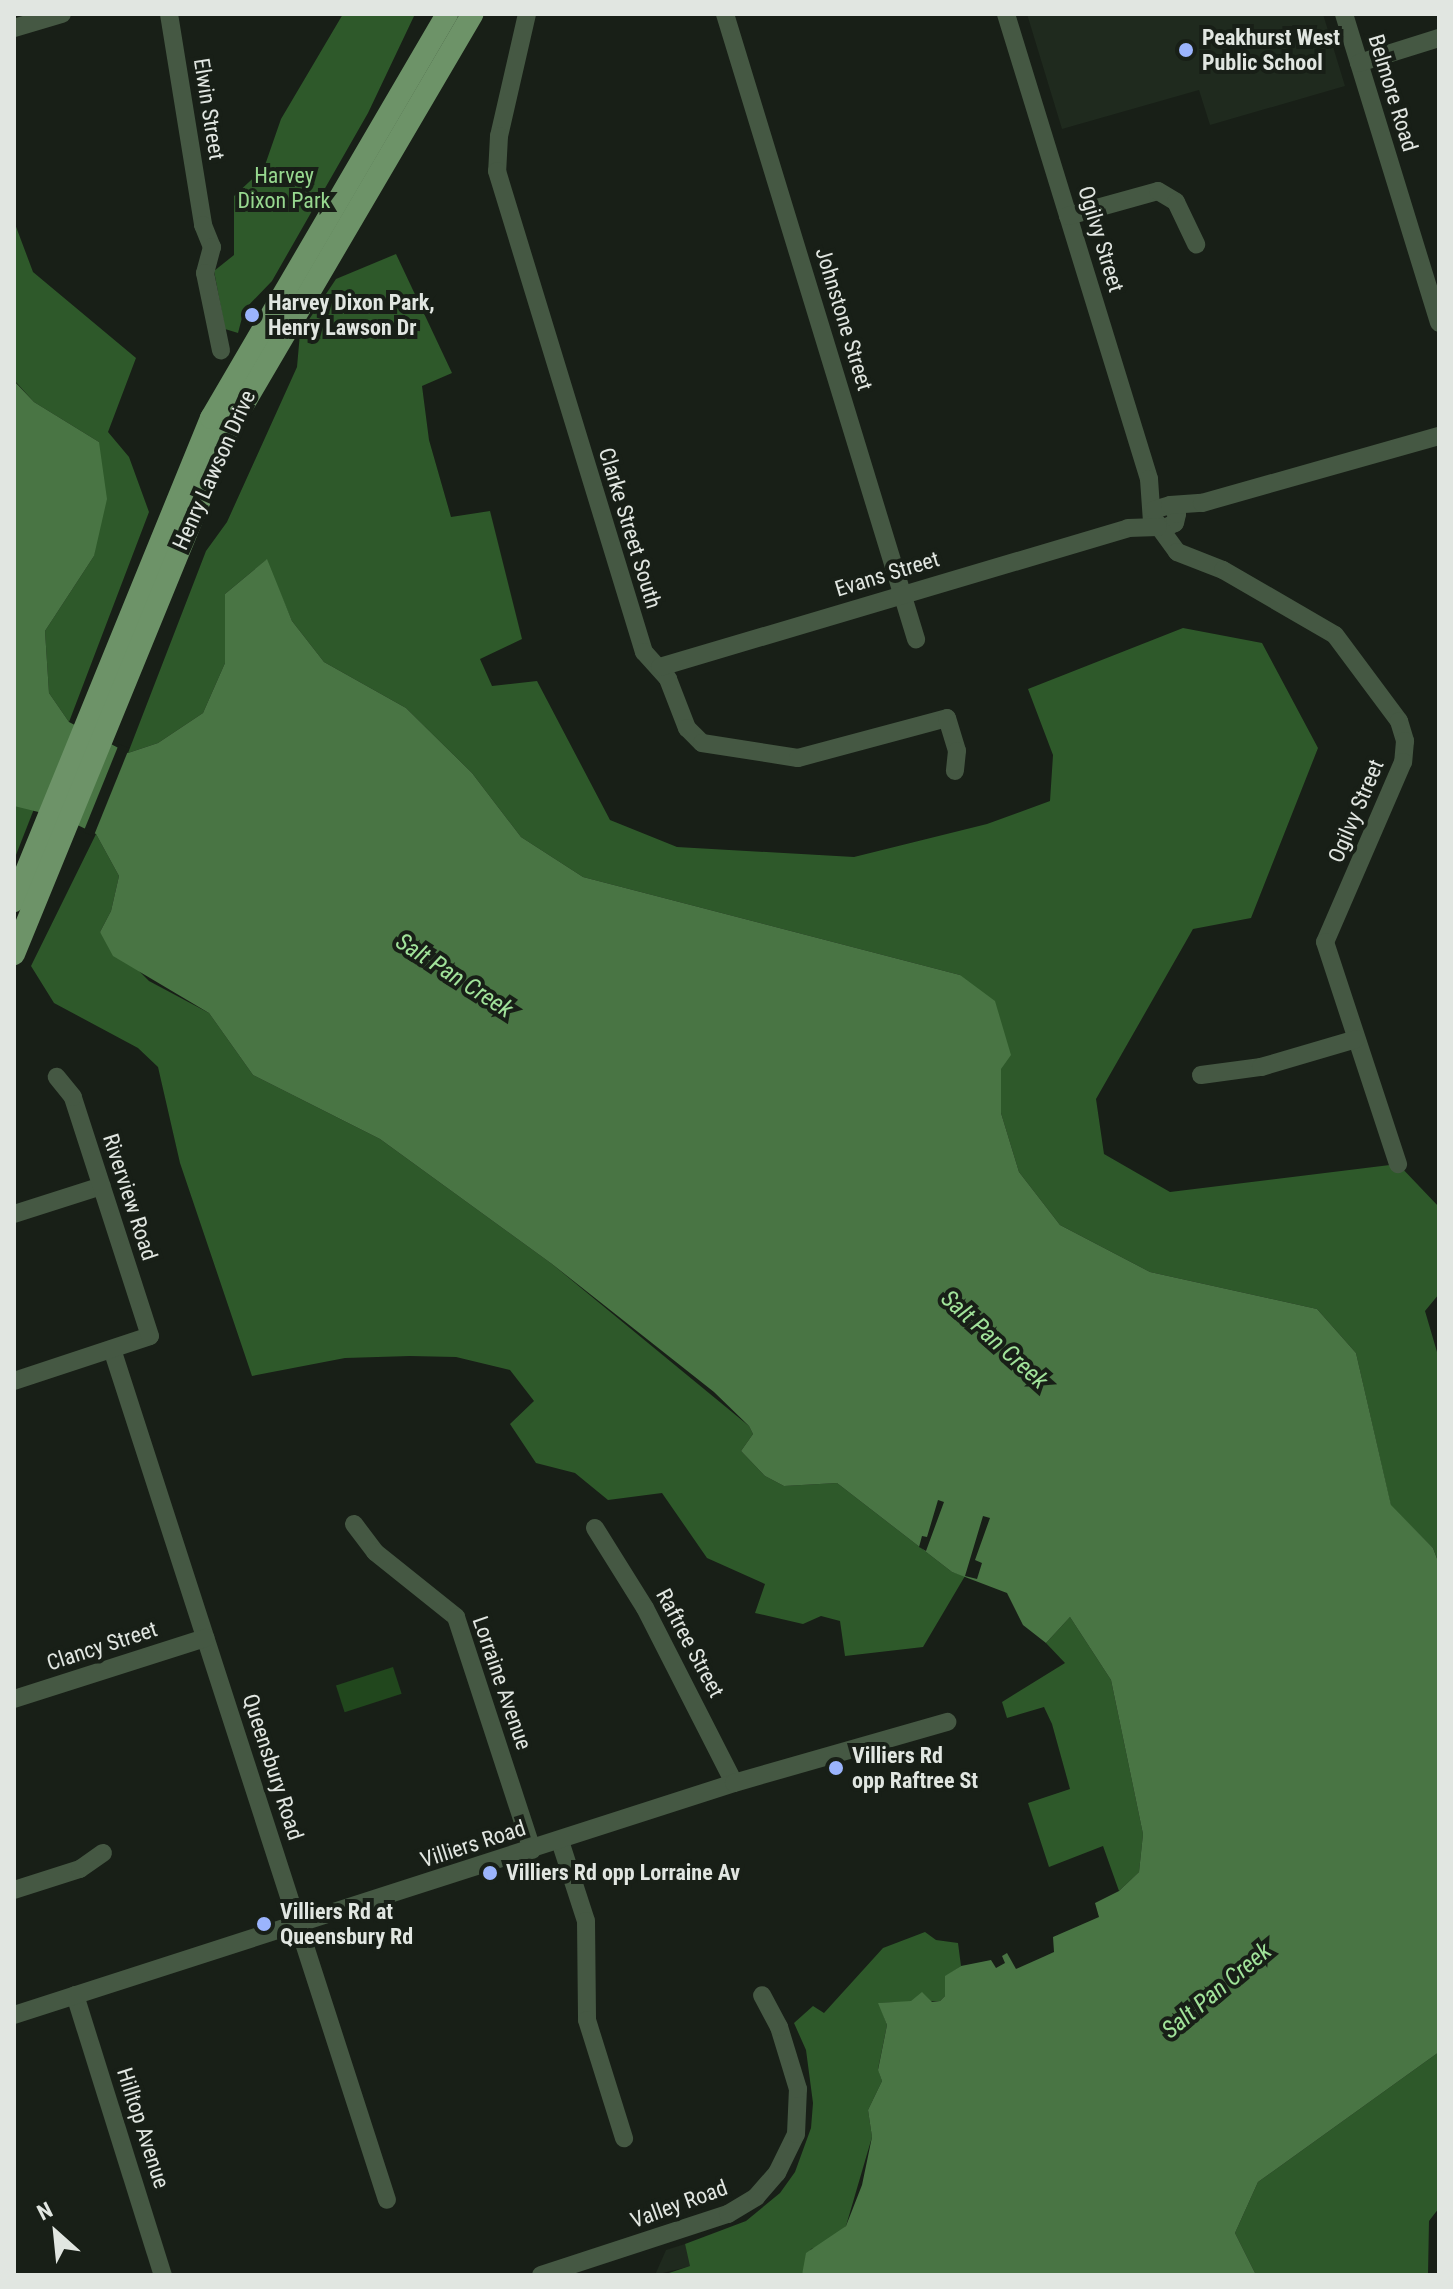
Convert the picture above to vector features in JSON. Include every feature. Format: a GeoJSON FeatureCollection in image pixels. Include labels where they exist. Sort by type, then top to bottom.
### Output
{"type":"FeatureCollection","features":[{"type":"Feature","properties":{"kind":"main road","name":"Henry Lawson Drive"},"geometry":{"type":"LineString","coordinates":[[14,954],[45,857],[171,538],[211,418],[304,254],[447,14]]}},
{"type":"Feature","properties":{"kind":"main road","name":"Henry Lawson Drive"},"geometry":{"type":"LineString","coordinates":[[171,538],[294,311],[472,14]]}},
{"type":"Feature","properties":{"kind":"main road","name":"Henry Lawson Drive"},"geometry":{"type":"LineString","coordinates":[[14,901],[45,857]]}},
{"type":"Feature","properties":{"kind":"street"},"geometry":{"type":"LineString","coordinates":[[14,28],[62,14]]}},
{"type":"Feature","properties":{"kind":"street","name":"Elwin Street"},"geometry":{"type":"LineString","coordinates":[[169,14],[200,213],[212,247],[205,273],[221,350]]}},
{"type":"Feature","properties":{"kind":"street","name":"Clarke Street South"},"geometry":{"type":"LineString","coordinates":[[527,14],[499,136],[497,171],[640,644],[660,667],[687,728],[702,743],[798,758],[947,718],[957,751],[955,771]]}},
{"type":"Feature","properties":{"kind":"street","name":"Johnstone Street"},"geometry":{"type":"LineString","coordinates":[[725,14],[916,639]]}},
{"type":"Feature","properties":{"kind":"street","name":"Ogilvy Street"},"geometry":{"type":"LineString","coordinates":[[1006,14],[1149,479],[1164,516],[1201,560],[1335,635],[1372,679],[1402,731],[1403,762],[1325,942],[1398,1164]]}},
{"type":"Feature","properties":{"kind":"street","name":"Belmore Road"},"geometry":{"type":"LineString","coordinates":[[1344,14],[1439,323]]}},
{"type":"Feature","properties":{"kind":"street"},"geometry":{"type":"LineString","coordinates":[[1359,63],[1439,38]]}},
{"type":"Feature","properties":{"kind":"street"},"geometry":{"type":"LineString","coordinates":[[1068,216],[1158,191],[1176,202],[1196,244]]}},
{"type":"Feature","properties":{"kind":"street","name":"Evans Street"},"geometry":{"type":"LineString","coordinates":[[660,667],[1434,433]]}},
{"type":"Feature","properties":{"kind":"street"},"geometry":{"type":"LineString","coordinates":[[1201,1075],[1274,1064],[1356,1039]]}},
{"type":"Feature","properties":{"kind":"street","name":"Riverview Road"},"geometry":{"type":"LineString","coordinates":[[57,1077],[73,1097],[150,1336],[112,1349]]}},
{"type":"Feature","properties":{"kind":"street"},"geometry":{"type":"LineString","coordinates":[[14,1214],[102,1186]]}},
{"type":"Feature","properties":{"kind":"street"},"geometry":{"type":"LineString","coordinates":[[14,1381],[112,1349]]}},
{"type":"Feature","properties":{"kind":"street","name":"Queensbury Road"},"geometry":{"type":"LineString","coordinates":[[112,1349],[387,2200]]}},
{"type":"Feature","properties":{"kind":"street","name":"Lorraine Avenue"},"geometry":{"type":"LineString","coordinates":[[354,1524],[375,1552],[456,1617],[532,1850]]}},
{"type":"Feature","properties":{"kind":"street","name":"Raftree Street"},"geometry":{"type":"LineString","coordinates":[[595,1528],[651,1619],[734,1783]]}},
{"type":"Feature","properties":{"kind":"street","name":"Clancy Street"},"geometry":{"type":"LineString","coordinates":[[14,1699],[205,1638]]}},
{"type":"Feature","properties":{"kind":"street","name":"Villiers Road"},"geometry":{"type":"LineString","coordinates":[[14,2015],[734,1783],[947,1722]]}},
{"type":"Feature","properties":{"kind":"street"},"geometry":{"type":"LineString","coordinates":[[560,1841],[586,1921],[587,2020],[624,2138]]}},
{"type":"Feature","properties":{"kind":"street"},"geometry":{"type":"LineString","coordinates":[[14,1890],[80,1869],[103,1853]]}},
{"type":"Feature","properties":{"kind":"street","name":"Hilltop Avenue"},"geometry":{"type":"LineString","coordinates":[[75,1995],[163,2275]]}},
{"type":"Feature","properties":{"kind":"street","name":"Valley Road"},"geometry":{"type":"LineString","coordinates":[[541,2275],[728,2214],[756,2197],[777,2173],[796,2134],[798,2089],[779,2027],[762,1995]]}},
{"type":"Feature","properties":{"kind":"shaded area","name":"Peakhurst West Public School"},"geometry":{"type":"Polygon","coordinates":[[[1027,14],[1323,14],[1345,86],[1210,125],[1199,90],[1062,129],[1027,14]]]}},
{"type":"Feature","properties":{"kind":"shaded area"},"geometry":{"type":"Polygon","coordinates":[[[393,1667],[402,1694],[345,1712],[336,1686],[393,1667]]]}},
{"type":"Feature","properties":{"kind":"shaded area"},"geometry":{"type":"Polygon","coordinates":[[[685,2244],[691,2266],[655,2275],[666,2250],[685,2244]]]}},
{"type":"Feature","properties":{"kind":"green space","name":"Harvey Dixon Park"},"geometry":{"type":"Polygon","coordinates":[[[343,14],[415,14],[368,113],[272,281],[244,310],[238,333],[225,329],[214,271],[234,255],[234,196],[264,168],[281,119],[343,14]]]}},
{"type":"Feature","properties":{"kind":"green space"},"geometry":{"type":"Polygon","coordinates":[[[15,224],[33,272],[136,358],[108,432],[129,457],[149,512],[69,722],[49,693],[45,631],[94,556],[99,442],[34,402],[14,380],[15,224]]]}},
{"type":"Feature","properties":{"kind":"green space"},"geometry":{"type":"Polygon","coordinates":[[[396,254],[452,373],[422,386],[429,440],[451,517],[490,511],[522,639],[480,659],[492,686],[537,681],[610,820],[677,847],[854,857],[987,824],[1050,801],[1053,755],[1028,689],[1183,628],[1262,643],[1318,748],[1251,918],[1193,929],[1096,1099],[1104,1154],[1170,1192],[1398,1164],[1439,1207],[1439,1294],[1425,1311],[1437,1352],[1439,1564],[1433,1548],[1391,1506],[1356,1353],[1317,1309],[1150,1272],[1060,1225],[1019,1172],[1001,1113],[1001,1069],[960,975],[583,877],[521,837],[472,773],[406,708],[324,662],[292,621],[266,560],[225,594],[225,663],[203,713],[158,743],[128,753],[206,551],[227,522],[297,367],[300,333],[336,279],[396,254]]]}},
{"type":"Feature","properties":{"kind":"green space"},"geometry":{"type":"Polygon","coordinates":[[[20,804],[34,809],[14,860],[14,806],[20,804]]]}},
{"type":"Feature","properties":{"kind":"green space"},"geometry":{"type":"Polygon","coordinates":[[[96,834],[119,876],[111,911],[100,932],[149,981],[209,1013],[253,1075],[380,1139],[552,1264],[749,1426],[753,1434],[741,1451],[765,1476],[784,1486],[837,1483],[952,1572],[965,1576],[923,1647],[845,1656],[840,1621],[821,1616],[803,1624],[755,1613],[765,1584],[707,1558],[662,1493],[608,1500],[575,1473],[536,1463],[510,1424],[534,1401],[510,1370],[456,1357],[410,1356],[345,1358],[252,1376],[180,1163],[158,1067],[138,1048],[54,1003],[31,966],[96,834]]]}},
{"type":"Feature","properties":{"kind":"green space"},"geometry":{"type":"Polygon","coordinates":[[[1070,1617],[1111,1680],[1143,1834],[1139,1872],[1119,1891],[1103,1846],[1049,1867],[1028,1803],[1070,1789],[1052,1724],[1044,1707],[1007,1718],[1002,1702],[1065,1663],[1046,1643],[1070,1617]]]}},
{"type":"Feature","properties":{"kind":"green space"},"geometry":{"type":"Polygon","coordinates":[[[925,1932],[936,1940],[958,1943],[961,1966],[945,1977],[945,1996],[940,2001],[879,2003],[887,2025],[878,2069],[882,2081],[868,2110],[872,2137],[846,2226],[824,2245],[811,2249],[802,2275],[663,2275],[690,2266],[685,2244],[746,2221],[780,2193],[795,2172],[811,2128],[813,2103],[806,2050],[794,2023],[813,2006],[824,2013],[883,1948],[925,1932]]]}},
{"type":"Feature","properties":{"kind":"green space"},"geometry":{"type":"Polygon","coordinates":[[[1439,2052],[1439,2208],[1429,2221],[1428,2275],[1256,2275],[1235,2233],[1258,2182],[1439,2052]]]}},
{"type":"Feature","properties":{"kind":"water","name":"Salt Pan Creek"},"geometry":{"type":"Polygon","coordinates":[[[14,381],[34,402],[99,442],[107,499],[94,556],[45,631],[49,693],[69,722],[128,753],[158,743],[203,713],[225,663],[225,594],[267,559],[292,621],[324,662],[406,708],[472,773],[521,837],[583,877],[960,975],[995,1001],[1011,1055],[1001,1069],[1001,1113],[1019,1172],[1060,1225],[1150,1272],[1317,1309],[1356,1353],[1391,1505],[1433,1548],[1439,1564],[1439,2052],[1258,2182],[1235,2233],[1256,2275],[802,2275],[806,2253],[846,2226],[862,2185],[872,2137],[868,2110],[882,2081],[878,2070],[887,2025],[878,2003],[911,2001],[922,1992],[932,2002],[940,2001],[945,1996],[945,1976],[961,1966],[991,1960],[996,1968],[1005,1963],[1002,1956],[1007,1953],[1016,1969],[1054,1952],[1053,1937],[1099,1917],[1095,1903],[1119,1891],[1139,1872],[1143,1834],[1111,1680],[1070,1617],[1046,1643],[1023,1625],[1007,1593],[952,1572],[837,1483],[784,1486],[765,1476],[741,1451],[753,1434],[749,1426],[714,1392],[552,1264],[380,1139],[253,1075],[209,1013],[113,956],[100,932],[111,911],[119,876],[96,834],[63,818],[14,806],[14,381]]]}},
{"type":"Feature","properties":{"kind":"pier"},"geometry":{"type":"Polygon","coordinates":[[[119,744],[129,748],[94,836],[83,832],[119,744]]]}},
{"type":"Feature","properties":{"kind":"pier"},"geometry":{"type":"Polygon","coordinates":[[[938,1500],[944,1502],[926,1551],[919,1547],[922,1536],[927,1537],[938,1500]]]}},
{"type":"Feature","properties":{"kind":"pier"},"geometry":{"type":"Polygon","coordinates":[[[983,1516],[990,1518],[975,1560],[982,1563],[977,1579],[965,1576],[983,1516]]]}},
{"type":"Feature","properties":{"kind":"place","name":"Peakhurst West Public School"},"geometry":{"type":"Point","coordinates":[1186,50]}},
{"type":"Feature","properties":{"kind":"place","name":"Harvey Dixon Park, Henry Lawson Dr"},"geometry":{"type":"Point","coordinates":[252,315]}},
{"type":"Feature","properties":{"kind":"place","name":"Villiers Rd opp Raftree St"},"geometry":{"type":"Point","coordinates":[836,1768]}},
{"type":"Feature","properties":{"kind":"place","name":"Villiers Rd opp Lorraine Av"},"geometry":{"type":"Point","coordinates":[490,1873]}},
{"type":"Feature","properties":{"kind":"place","name":"Villiers Rd at Queensbury Rd"},"geometry":{"type":"Point","coordinates":[264,1924]}}]}
